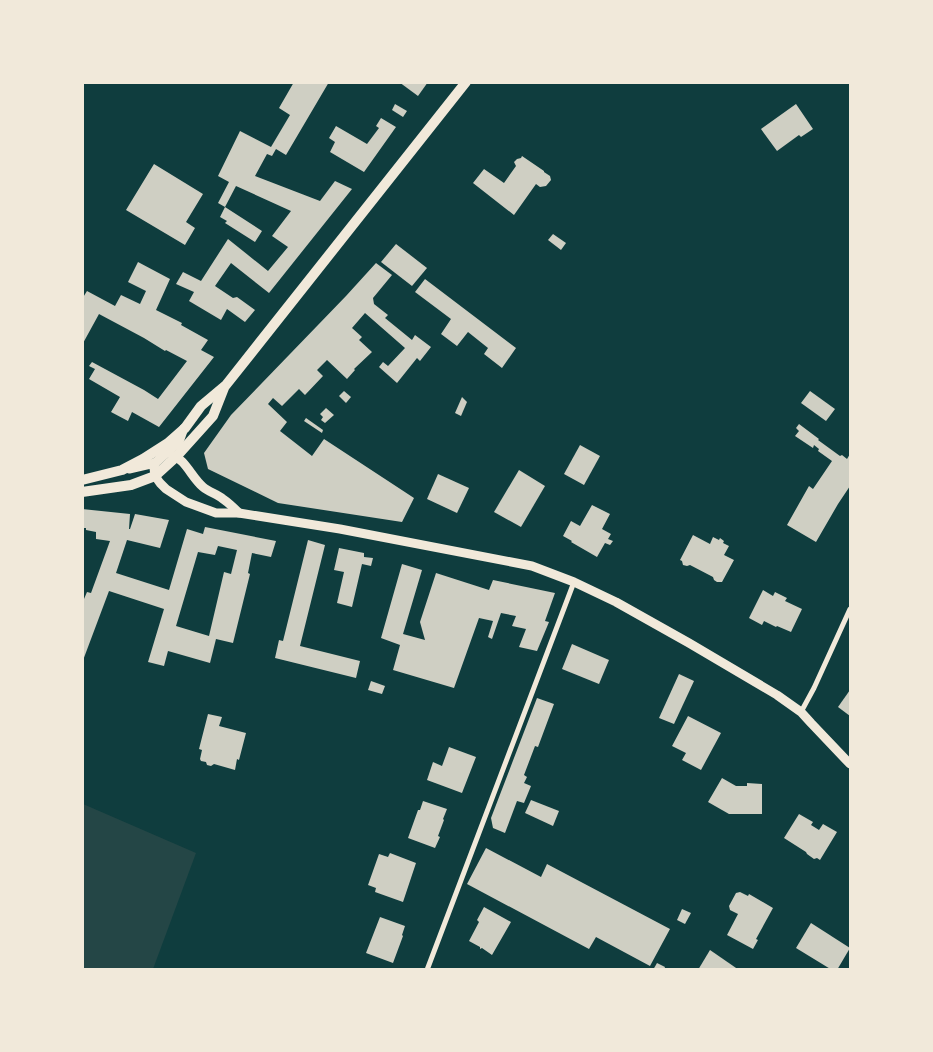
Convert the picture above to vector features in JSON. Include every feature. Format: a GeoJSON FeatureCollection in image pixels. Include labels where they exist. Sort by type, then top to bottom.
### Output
{"type":"FeatureCollection","features":[{"type":"Feature","properties":{"kind":"main road"},"geometry":{"type":"LineString","coordinates":[[82,480],[122,470],[168,443],[185,428],[201,406],[226,385],[466,82]]}},
{"type":"Feature","properties":{"kind":"main road"},"geometry":{"type":"LineString","coordinates":[[82,492],[131,485],[155,476],[172,455],[212,416],[226,385]]}},
{"type":"Feature","properties":{"kind":"street"},"geometry":{"type":"LineString","coordinates":[[122,470],[155,463],[172,455],[185,428]]}},
{"type":"Feature","properties":{"kind":"street"},"geometry":{"type":"LineString","coordinates":[[172,455],[182,461],[190,474],[203,487],[223,499],[239,513]]}},
{"type":"Feature","properties":{"kind":"street"},"geometry":{"type":"LineString","coordinates":[[155,463],[155,476],[166,489],[186,502],[216,513],[239,513],[340,529],[532,566],[574,582],[616,602],[777,695],[801,712],[850,764]]}},
{"type":"Feature","properties":{"kind":"street"},"geometry":{"type":"LineString","coordinates":[[427,970],[574,582]]}},
{"type":"Feature","properties":{"kind":"street"},"geometry":{"type":"LineString","coordinates":[[801,712],[850,609]]}},
{"type":"Feature","properties":{"kind":"shaded area"},"geometry":{"type":"Polygon","coordinates":[[[83,804],[196,853],[153,969],[83,969],[83,804]]]}},
{"type":"Feature","properties":{"kind":"building"},"geometry":{"type":"Polygon","coordinates":[[[294,82],[329,82],[286,155],[276,149],[272,156],[267,154],[255,176],[320,201],[335,181],[352,189],[269,293],[231,263],[215,286],[233,298],[237,297],[255,310],[245,322],[227,309],[221,320],[189,301],[194,292],[176,284],[183,272],[201,281],[228,239],[268,271],[288,247],[272,236],[291,211],[236,186],[225,207],[218,203],[229,182],[218,176],[240,131],[271,147],[290,115],[279,108],[294,82]]]}},
{"type":"Feature","properties":{"kind":"building"},"geometry":{"type":"Polygon","coordinates":[[[399,82],[428,82],[418,96],[399,82]]]}},
{"type":"Feature","properties":{"kind":"building"},"geometry":{"type":"Polygon","coordinates":[[[395,104],[407,111],[403,117],[392,110],[395,104]]]}},
{"type":"Feature","properties":{"kind":"building"},"geometry":{"type":"Polygon","coordinates":[[[796,104],[813,129],[801,137],[799,135],[777,151],[761,129],[796,104]]]}},
{"type":"Feature","properties":{"kind":"building"},"geometry":{"type":"Polygon","coordinates":[[[381,118],[396,127],[364,172],[330,152],[335,142],[329,138],[336,126],[367,144],[379,128],[376,126],[381,118]]]}},
{"type":"Feature","properties":{"kind":"building"},"geometry":{"type":"Polygon","coordinates":[[[522,156],[544,171],[550,176],[551,180],[546,186],[540,187],[536,184],[514,215],[473,183],[484,169],[504,183],[516,166],[514,162],[522,156]]]}},
{"type":"Feature","properties":{"kind":"building"},"geometry":{"type":"Polygon","coordinates":[[[154,164],[203,194],[186,222],[195,228],[185,245],[126,210],[154,164]]]}},
{"type":"Feature","properties":{"kind":"building"},"geometry":{"type":"Polygon","coordinates":[[[225,207],[262,231],[255,242],[225,223],[227,221],[220,217],[225,207]]]}},
{"type":"Feature","properties":{"kind":"building"},"geometry":{"type":"Polygon","coordinates":[[[553,234],[566,243],[561,250],[548,240],[553,234]]]}},
{"type":"Feature","properties":{"kind":"building"},"geometry":{"type":"Polygon","coordinates":[[[396,244],[427,268],[412,286],[381,262],[396,244]]]}},
{"type":"Feature","properties":{"kind":"building"},"geometry":{"type":"Polygon","coordinates":[[[138,262],[170,279],[156,310],[182,323],[181,325],[208,340],[201,350],[214,357],[159,427],[132,412],[128,421],[111,412],[120,397],[89,379],[95,369],[89,366],[92,362],[158,399],[187,361],[165,351],[99,314],[82,345],[82,299],[87,291],[115,306],[121,295],[140,304],[146,291],[128,282],[138,262]]]}},
{"type":"Feature","properties":{"kind":"building"},"geometry":{"type":"Polygon","coordinates":[[[376,263],[392,275],[373,298],[374,304],[388,315],[385,318],[412,340],[415,335],[431,347],[420,361],[417,358],[397,383],[379,367],[383,362],[388,366],[405,348],[365,313],[352,328],[362,337],[359,340],[372,352],[354,369],[347,379],[327,360],[317,370],[323,376],[305,395],[299,389],[282,406],[273,398],[268,404],[287,422],[280,431],[312,456],[324,439],[414,498],[402,522],[278,503],[208,469],[204,453],[231,415],[376,263]]]}},
{"type":"Feature","properties":{"kind":"building"},"geometry":{"type":"Polygon","coordinates":[[[425,279],[516,348],[502,368],[484,354],[488,348],[468,332],[457,346],[441,334],[451,319],[415,292],[425,279]]]}},
{"type":"Feature","properties":{"kind":"building"},"geometry":{"type":"Polygon","coordinates":[[[344,391],[351,397],[346,403],[339,396],[344,391]]]}},
{"type":"Feature","properties":{"kind":"building"},"geometry":{"type":"Polygon","coordinates":[[[810,391],[835,409],[826,421],[801,403],[810,391]]]}},
{"type":"Feature","properties":{"kind":"building"},"geometry":{"type":"Polygon","coordinates":[[[462,397],[467,402],[461,416],[455,413],[462,397]]]}},
{"type":"Feature","properties":{"kind":"building"},"geometry":{"type":"Polygon","coordinates":[[[326,408],[334,415],[325,423],[321,420],[323,417],[320,414],[326,408]]]}},
{"type":"Feature","properties":{"kind":"building"},"geometry":{"type":"Polygon","coordinates":[[[306,418],[323,430],[322,433],[304,421],[306,418]]]}},
{"type":"Feature","properties":{"kind":"building"},"geometry":{"type":"Polygon","coordinates":[[[799,424],[840,456],[842,455],[847,459],[850,454],[850,486],[816,542],[787,525],[809,486],[813,489],[832,461],[818,451],[819,449],[814,445],[813,448],[795,436],[799,431],[796,428],[799,424]]]}},
{"type":"Feature","properties":{"kind":"building"},"geometry":{"type":"Polygon","coordinates":[[[580,445],[600,456],[584,485],[564,474],[580,445]]]}},
{"type":"Feature","properties":{"kind":"building"},"geometry":{"type":"Polygon","coordinates":[[[519,470],[545,486],[521,527],[494,512],[519,470]]]}},
{"type":"Feature","properties":{"kind":"building"},"geometry":{"type":"Polygon","coordinates":[[[438,474],[469,488],[457,513],[427,499],[438,474]]]}},
{"type":"Feature","properties":{"kind":"building"},"geometry":{"type":"Polygon","coordinates":[[[592,505],[610,514],[602,529],[611,534],[608,539],[613,541],[610,545],[605,543],[597,557],[563,536],[571,521],[580,526],[592,505]]]}},
{"type":"Feature","properties":{"kind":"building"},"geometry":{"type":"Polygon","coordinates":[[[82,509],[130,514],[129,529],[135,514],[169,520],[160,548],[127,540],[116,573],[169,590],[187,529],[203,534],[205,527],[276,541],[271,557],[252,553],[248,573],[250,574],[233,643],[216,639],[210,663],[168,651],[164,666],[148,662],[164,609],[109,591],[82,663],[82,598],[84,599],[87,592],[91,593],[110,541],[96,539],[96,532],[82,528],[82,509]],[[218,546],[215,555],[198,552],[176,626],[209,636],[224,572],[231,574],[237,550],[218,546]]]}},
{"type":"Feature","properties":{"kind":"building"},"geometry":{"type":"Polygon","coordinates":[[[693,535],[710,544],[713,537],[719,540],[720,538],[724,541],[723,543],[729,546],[724,555],[734,560],[722,582],[717,582],[713,577],[690,565],[683,565],[680,560],[693,535]]]}},
{"type":"Feature","properties":{"kind":"building"},"geometry":{"type":"Polygon","coordinates":[[[308,540],[325,545],[300,646],[360,661],[356,678],[275,658],[279,640],[283,641],[308,540]]]}},
{"type":"Feature","properties":{"kind":"building"},"geometry":{"type":"Polygon","coordinates":[[[339,548],[364,553],[364,557],[373,558],[371,566],[362,564],[352,607],[337,603],[344,572],[334,570],[339,548]]]}},
{"type":"Feature","properties":{"kind":"building"},"geometry":{"type":"Polygon","coordinates":[[[402,564],[422,570],[403,634],[425,640],[420,622],[436,573],[489,590],[493,580],[555,593],[545,621],[549,622],[537,651],[519,647],[526,629],[512,626],[516,616],[501,613],[492,639],[488,637],[493,621],[479,618],[454,688],[393,670],[400,645],[381,638],[402,564]]]}},
{"type":"Feature","properties":{"kind":"building"},"geometry":{"type":"Polygon","coordinates":[[[763,590],[773,596],[775,592],[787,598],[785,601],[802,609],[791,632],[764,621],[762,625],[749,618],[763,590]]]}},
{"type":"Feature","properties":{"kind":"building"},"geometry":{"type":"Polygon","coordinates":[[[572,644],[609,660],[599,684],[562,669],[572,644]]]}},
{"type":"Feature","properties":{"kind":"building"},"geometry":{"type":"Polygon","coordinates":[[[679,674],[694,681],[674,724],[659,718],[679,674]]]}},
{"type":"Feature","properties":{"kind":"building"},"geometry":{"type":"Polygon","coordinates":[[[371,681],[385,686],[382,694],[368,690],[371,681]]]}},
{"type":"Feature","properties":{"kind":"building"},"geometry":{"type":"Polygon","coordinates":[[[850,690],[850,716],[838,707],[850,690]]]}},
{"type":"Feature","properties":{"kind":"building"},"geometry":{"type":"Polygon","coordinates":[[[537,698],[554,704],[538,747],[535,746],[524,775],[527,777],[524,783],[531,786],[524,803],[517,801],[505,833],[493,828],[491,818],[537,698]]]}},
{"type":"Feature","properties":{"kind":"building"},"geometry":{"type":"Polygon","coordinates":[[[208,714],[222,717],[219,726],[246,733],[235,770],[214,764],[211,766],[207,765],[206,762],[200,759],[202,750],[199,749],[208,714]]]}},
{"type":"Feature","properties":{"kind":"building"},"geometry":{"type":"Polygon","coordinates":[[[688,716],[721,733],[701,770],[682,760],[686,753],[672,746],[688,716]]]}},
{"type":"Feature","properties":{"kind":"building"},"geometry":{"type":"Polygon","coordinates":[[[449,747],[476,757],[462,793],[427,780],[433,762],[442,766],[449,747]]]}},
{"type":"Feature","properties":{"kind":"building"},"geometry":{"type":"Polygon","coordinates":[[[722,778],[736,786],[747,786],[747,783],[762,784],[762,814],[729,814],[708,802],[722,778]]]}},
{"type":"Feature","properties":{"kind":"building"},"geometry":{"type":"Polygon","coordinates":[[[531,800],[559,811],[553,826],[525,813],[531,800]]]}},
{"type":"Feature","properties":{"kind":"building"},"geometry":{"type":"Polygon","coordinates":[[[423,801],[447,809],[438,836],[440,837],[435,848],[408,838],[423,801]]]}},
{"type":"Feature","properties":{"kind":"building"},"geometry":{"type":"Polygon","coordinates":[[[799,814],[813,822],[811,825],[819,830],[823,824],[837,832],[820,860],[814,859],[784,838],[799,814]]]}},
{"type":"Feature","properties":{"kind":"building"},"geometry":{"type":"Polygon","coordinates":[[[486,848],[541,877],[547,864],[670,929],[650,966],[596,937],[589,949],[467,884],[486,848]]]}},
{"type":"Feature","properties":{"kind":"building"},"geometry":{"type":"Polygon","coordinates":[[[390,853],[416,863],[403,902],[375,892],[376,888],[368,885],[379,854],[388,857],[390,853]]]}},
{"type":"Feature","properties":{"kind":"building"},"geometry":{"type":"Polygon","coordinates":[[[740,892],[748,896],[749,894],[773,908],[756,939],[758,940],[753,949],[727,935],[738,914],[730,910],[729,906],[736,893],[740,892]]]}},
{"type":"Feature","properties":{"kind":"building"},"geometry":{"type":"Polygon","coordinates":[[[484,907],[511,922],[492,955],[469,941],[484,907]]]}},
{"type":"Feature","properties":{"kind":"building"},"geometry":{"type":"Polygon","coordinates":[[[682,909],[691,913],[685,924],[677,920],[682,909]]]}},
{"type":"Feature","properties":{"kind":"building"},"geometry":{"type":"Polygon","coordinates":[[[380,917],[405,926],[393,963],[366,953],[380,917]]]}},
{"type":"Feature","properties":{"kind":"building"},"geometry":{"type":"Polygon","coordinates":[[[811,923],[850,948],[837,970],[832,970],[796,948],[811,923]]]}},
{"type":"Feature","properties":{"kind":"building"},"geometry":{"type":"Polygon","coordinates":[[[710,950],[739,970],[698,970],[710,950]]]}},
{"type":"Feature","properties":{"kind":"building"},"geometry":{"type":"Polygon","coordinates":[[[657,963],[665,967],[664,970],[653,970],[657,963]]]}}]}
